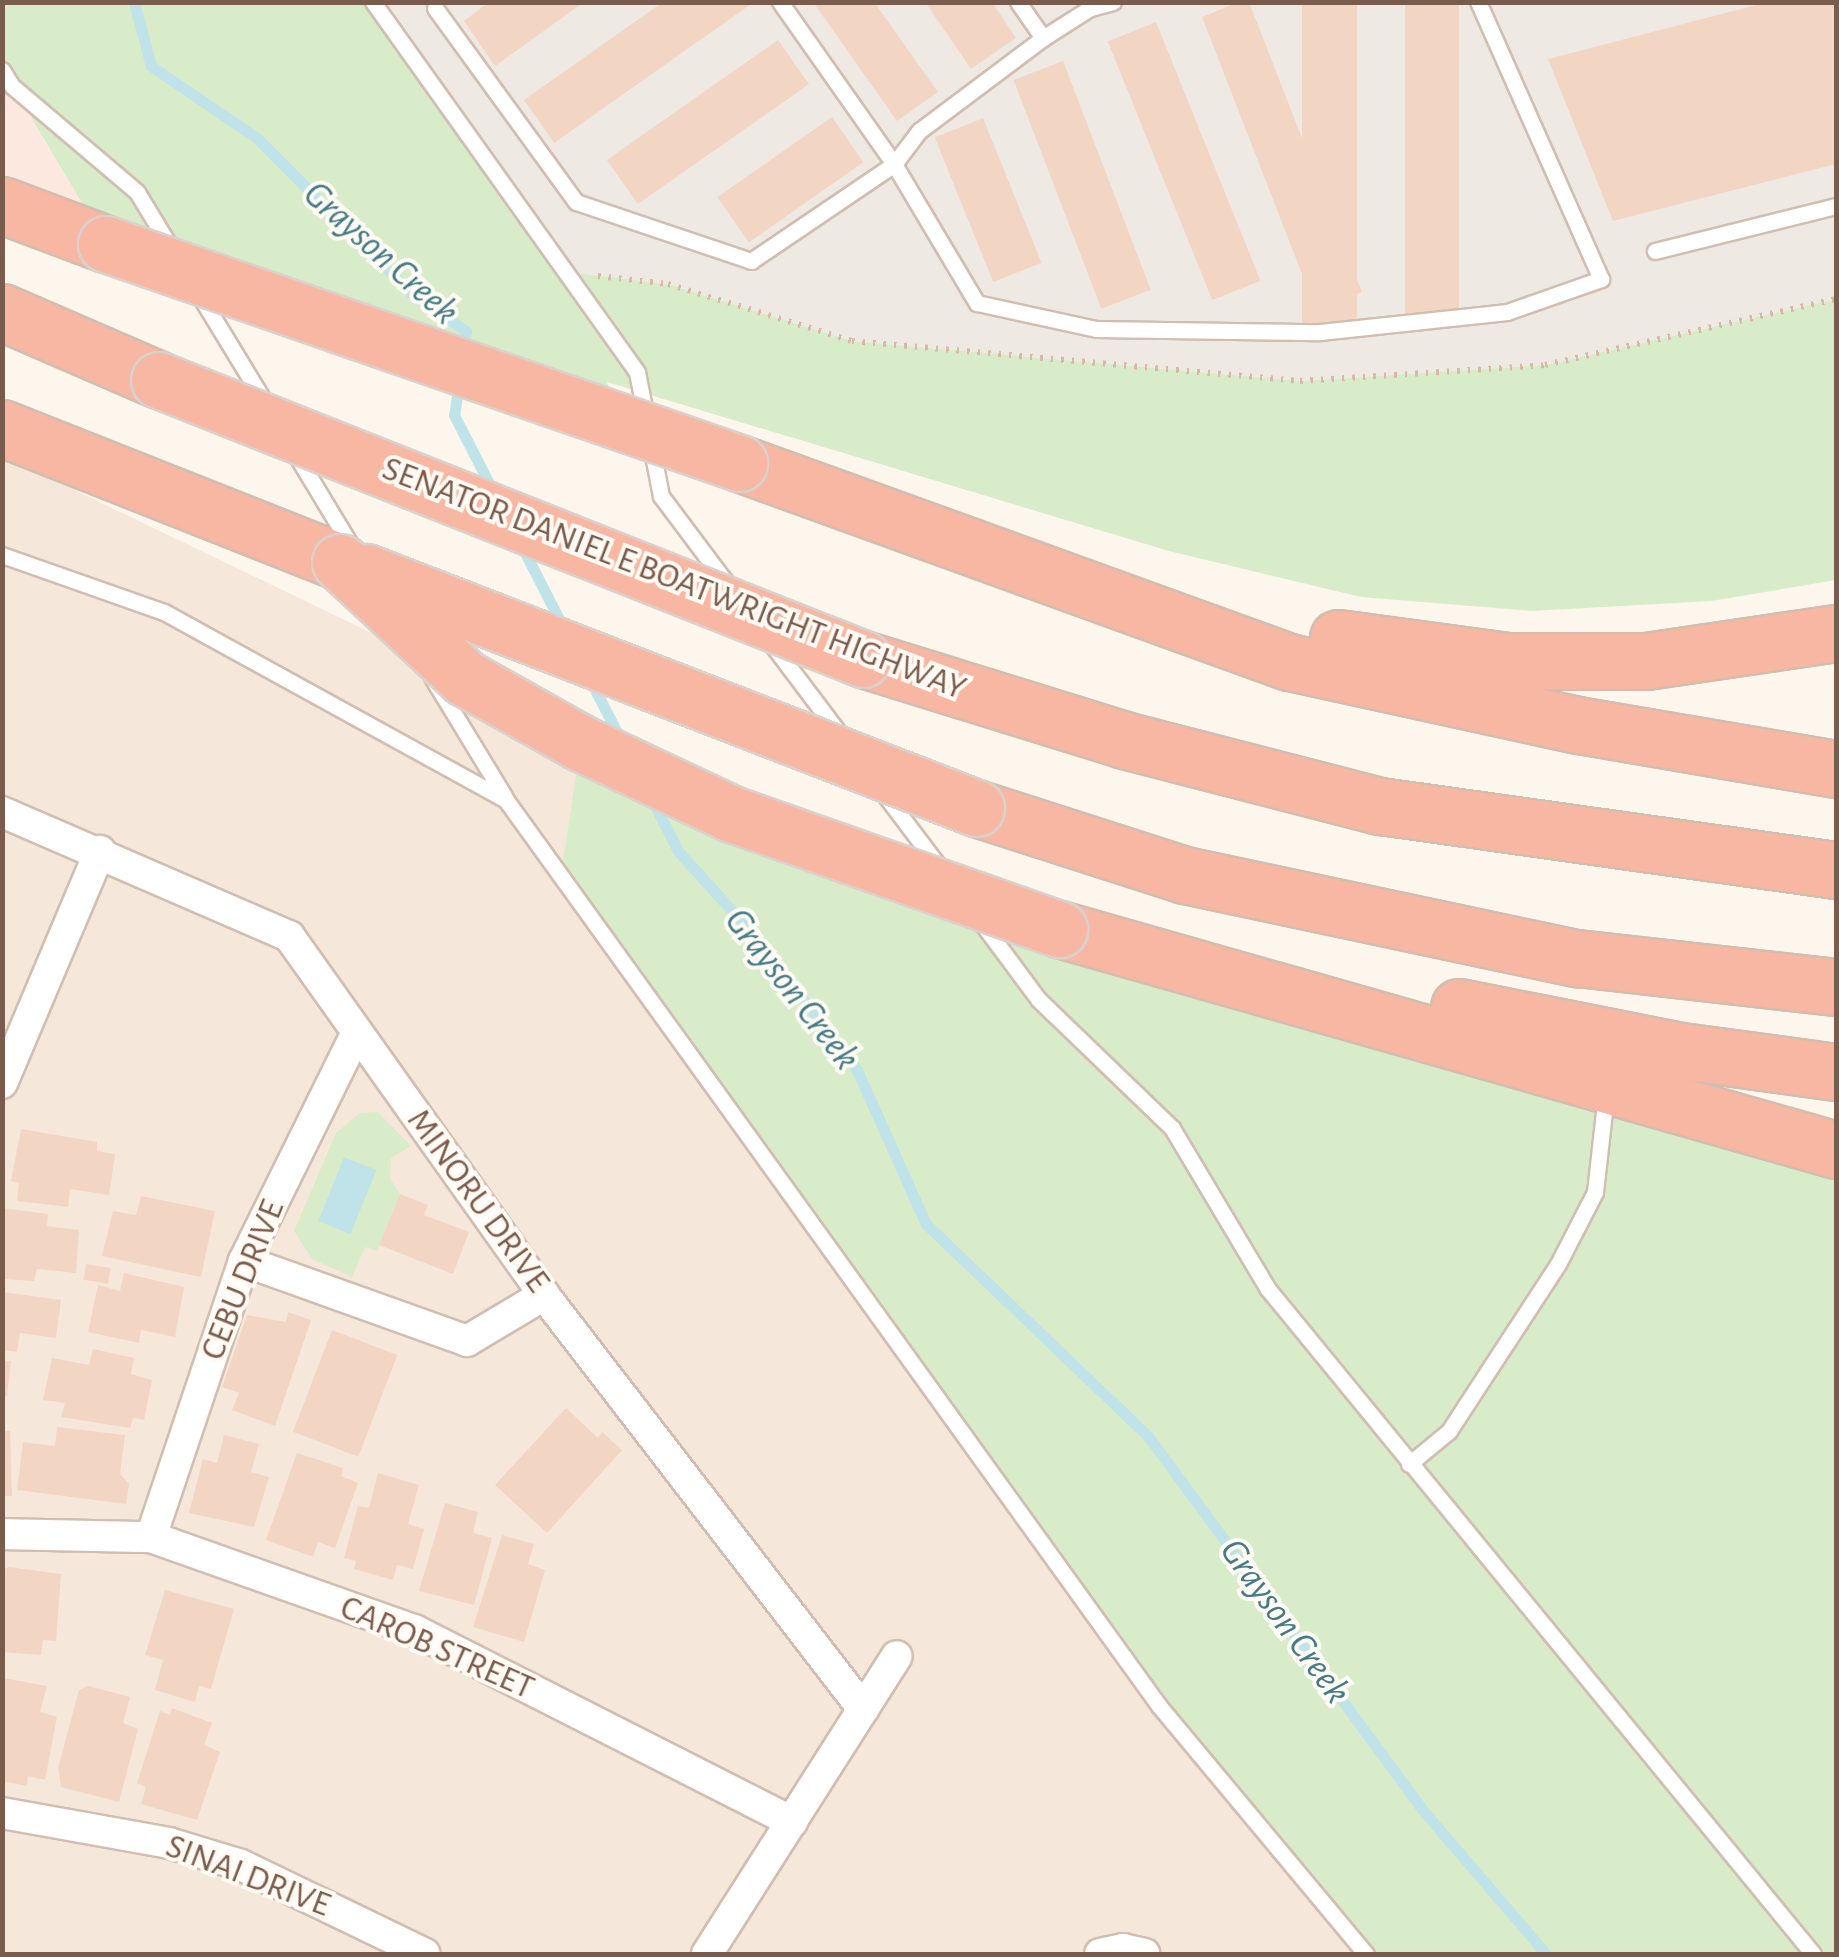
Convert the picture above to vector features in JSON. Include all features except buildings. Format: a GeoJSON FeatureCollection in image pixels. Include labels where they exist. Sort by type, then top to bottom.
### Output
{"type":"FeatureCollection","features":[{"type":"Feature","properties":{"kind":"highway"},"geometry":{"type":"LineString","coordinates":[[2,205],[1289,662],[1578,725],[1836,769]]}},
{"type":"Feature","properties":{"kind":"highway","name":"SENATOR DANIEL E BOATWRIGHT HIGHWAY"},"geometry":{"type":"LineString","coordinates":[[2,312],[160,380],[863,659],[1124,740],[1380,806],[1836,870]]}},
{"type":"Feature","properties":{"kind":"highway"},"geometry":{"type":"LineString","coordinates":[[2,428],[976,808],[1185,875],[1557,954],[1836,988]]}},
{"type":"Feature","properties":{"kind":"highway"},"geometry":{"type":"LineString","coordinates":[[340,562],[465,678],[581,742],[732,814],[1059,929],[1607,1059],[1836,1150]]}},
{"type":"Feature","properties":{"kind":"highway"},"geometry":{"type":"LineString","coordinates":[[1071,583],[1362,644],[1508,661],[1646,661],[1836,633]]}},
{"type":"Feature","properties":{"kind":"highway"},"geometry":{"type":"LineString","coordinates":[[1607,1059],[1836,1072]]}},
{"type":"Feature","properties":{"kind":"street","name":"MINORU DRIVE"},"geometry":{"type":"LineString","coordinates":[[2,812],[290,936],[544,1295],[863,1709]]}},
{"type":"Feature","properties":{"kind":"street"},"geometry":{"type":"LineString","coordinates":[[2,1083],[100,851]]}},
{"type":"Feature","properties":{"kind":"street","name":"CEBU DRIVE"},"geometry":{"type":"LineString","coordinates":[[150,1537],[244,1261],[357,1032]]}},
{"type":"Feature","properties":{"kind":"street"},"geometry":{"type":"LineString","coordinates":[[244,1261],[468,1341],[544,1295]]}},
{"type":"Feature","properties":{"kind":"street","name":"CAROB STREET"},"geometry":{"type":"LineString","coordinates":[[2,1534],[150,1537],[414,1630],[792,1822]]}},
{"type":"Feature","properties":{"kind":"street"},"geometry":{"type":"LineString","coordinates":[[707,1954],[897,1656]]}},
{"type":"Feature","properties":{"kind":"street","name":"SINAI DRIVE"},"geometry":{"type":"LineString","coordinates":[[2,1813],[169,1843],[241,1865],[426,1954]]}},
{"type":"Feature","properties":{"kind":"lane"},"geometry":{"type":"LineString","coordinates":[[373,2],[637,372],[661,496],[1039,1000],[1172,1128],[1268,1288],[1812,1954]]}},
{"type":"Feature","properties":{"kind":"lane"},"geometry":{"type":"LineString","coordinates":[[780,2],[894,164],[977,303],[1096,328],[1320,332],[1506,312],[1601,279],[1478,2]]}},
{"type":"Feature","properties":{"kind":"lane"},"geometry":{"type":"LineString","coordinates":[[1018,2],[1043,38]]}},
{"type":"Feature","properties":{"kind":"lane"},"geometry":{"type":"LineString","coordinates":[[436,4],[576,202],[751,261],[894,164],[919,132],[1043,38],[1090,8],[1113,2]]}},
{"type":"Feature","properties":{"kind":"lane"},"geometry":{"type":"LineString","coordinates":[[2,70],[12,86],[137,192],[506,800],[1160,1707],[1366,1954]]}},
{"type":"Feature","properties":{"kind":"lane"},"geometry":{"type":"LineString","coordinates":[[1655,251],[1836,206]]}},
{"type":"Feature","properties":{"kind":"lane"},"geometry":{"type":"LineString","coordinates":[[2,555],[164,612],[506,800]]}},
{"type":"Feature","properties":{"kind":"lane"},"geometry":{"type":"LineString","coordinates":[[1409,1464],[1449,1431],[1494,1370],[1595,1192],[1607,1059]]}},
{"type":"Feature","properties":{"kind":"shaded area"},"geometry":{"type":"Polygon","coordinates":[[[373,3],[1836,3],[1836,299],[1545,365],[1300,381],[852,341],[668,284],[562,271],[373,3]]]}},
{"type":"Feature","properties":{"kind":"shaded area"},"geometry":{"type":"Polygon","coordinates":[[[2,70],[12,86],[106,244],[3,205],[2,70]]]}},
{"type":"Feature","properties":{"kind":"shaded area"},"geometry":{"type":"Polygon","coordinates":[[[2,455],[465,678],[581,743],[1366,1954],[3,1954],[2,455]]]}},
{"type":"Feature","properties":{"kind":"green space"},"geometry":{"type":"Polygon","coordinates":[[[2,3],[373,3],[562,271],[668,284],[852,341],[1300,381],[1545,365],[1836,299],[1836,580],[1711,601],[1532,611],[1361,597],[1169,551],[607,382],[622,423],[106,244],[3,70],[2,3]]]}},
{"type":"Feature","properties":{"kind":"green space"},"geometry":{"type":"Polygon","coordinates":[[[581,743],[732,814],[1836,1150],[1836,1954],[1366,1954],[1160,1707],[562,869],[581,743]]]}},
{"type":"Feature","properties":{"kind":"green space"},"geometry":{"type":"Polygon","coordinates":[[[378,1112],[411,1146],[391,1158],[390,1178],[400,1194],[377,1251],[365,1247],[352,1277],[312,1259],[294,1231],[336,1133],[360,1113],[378,1112]]]}},
{"type":"Feature","properties":{"kind":"water"},"geometry":{"type":"Polygon","coordinates":[[[344,1157],[376,1170],[351,1234],[318,1221],[344,1157]]]}},
{"type":"Feature","properties":{"kind":"waterway","name":"Grayson Creek"},"geometry":{"type":"LineString","coordinates":[[134,2],[151,66],[257,138],[410,292],[466,331],[463,353]]}},
{"type":"Feature","properties":{"kind":"waterway","name":"Grayson Creek"},"geometry":{"type":"LineString","coordinates":[[459,381],[454,415],[494,493]]}},
{"type":"Feature","properties":{"kind":"waterway","name":"Grayson Creek"},"geometry":{"type":"LineString","coordinates":[[521,545],[565,631]]}},
{"type":"Feature","properties":{"kind":"waterway","name":"Grayson Creek"},"geometry":{"type":"LineString","coordinates":[[589,678],[622,742]]}},
{"type":"Feature","properties":{"kind":"waterway","name":"Grayson Creek"},"geometry":{"type":"LineString","coordinates":[[651,798],[678,851],[762,944],[857,1070],[926,1224],[1148,1436],[1421,1808],[1546,1954]]}}]}
